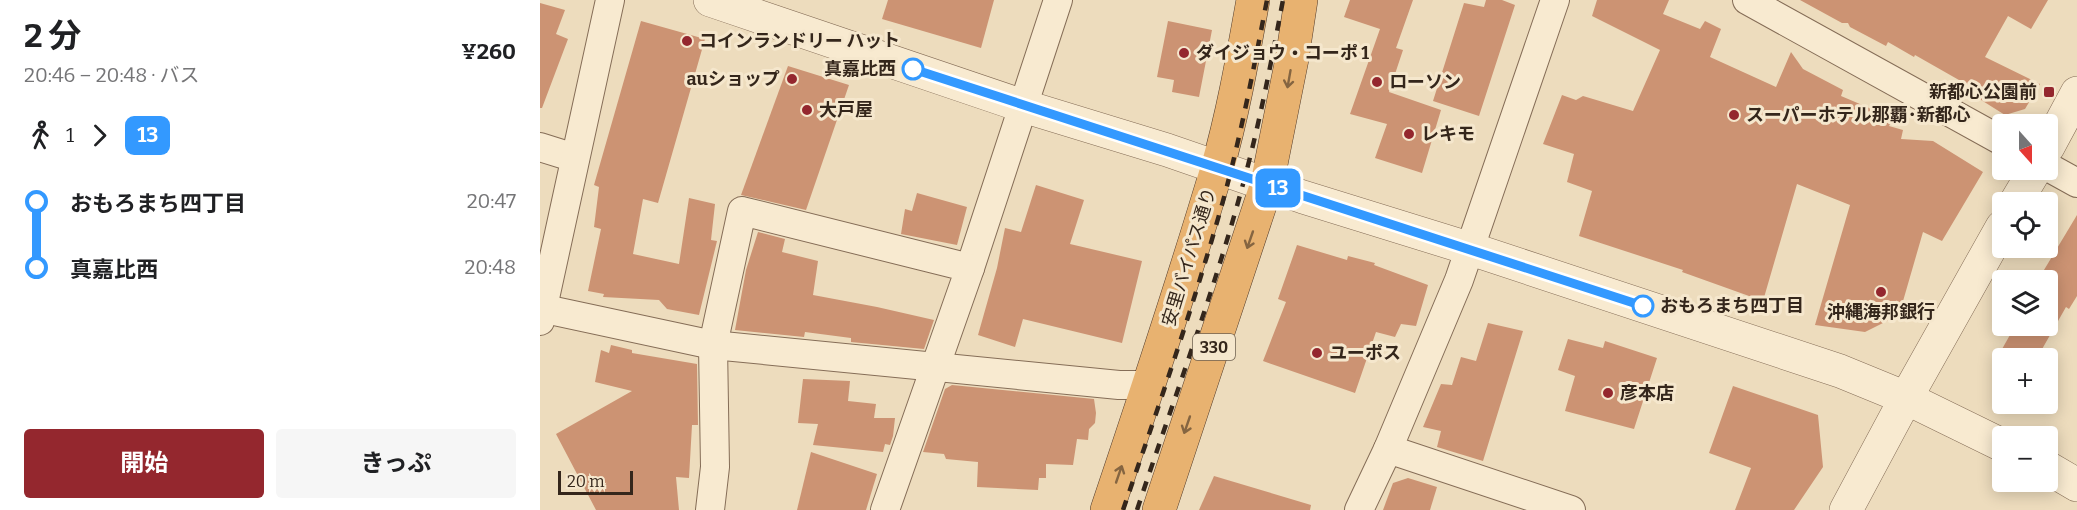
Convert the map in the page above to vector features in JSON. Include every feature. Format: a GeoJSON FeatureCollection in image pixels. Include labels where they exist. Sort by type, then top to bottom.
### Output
{"type":"FeatureCollection","features":[{"type":"Feature","properties":{"kind":"highway","name":"安里バイパス通り"},"geometry":{"type":"LineString","coordinates":[[1107,510],[1149,385],[1217,167],[1243,57],[1253,0]]}},
{"type":"Feature","properties":{"kind":"highway","name":"330"},"geometry":{"type":"LineString","coordinates":[[1159,510],[1267,184],[1288,81],[1301,0]]}},
{"type":"Feature","properties":{"kind":"street"},"geometry":{"type":"LineString","coordinates":[[610,0],[556,254],[541,313],[713,345],[1119,385],[1149,385]]}},
{"type":"Feature","properties":{"kind":"street"},"geometry":{"type":"LineString","coordinates":[[710,0],[1023,106],[1471,249],[1840,371],[1906,398],[1992,440]]}},
{"type":"Feature","properties":{"kind":"street"},"geometry":{"type":"LineString","coordinates":[[885,510],[970,268],[1058,0]]}},
{"type":"Feature","properties":{"kind":"street"},"geometry":{"type":"LineString","coordinates":[[1359,510],[1388,449],[1471,249],[1555,0]]}},
{"type":"Feature","properties":{"kind":"street"},"geometry":{"type":"LineString","coordinates":[[1747,0],[1992,135]]}},
{"type":"Feature","properties":{"kind":"street"},"geometry":{"type":"LineString","coordinates":[[2058,128],[2077,93]]}},
{"type":"Feature","properties":{"kind":"street"},"geometry":{"type":"LineString","coordinates":[[540,147],[575,158]]}},
{"type":"Feature","properties":{"kind":"street"},"geometry":{"type":"LineString","coordinates":[[2058,173],[2077,183]]}},
{"type":"Feature","properties":{"kind":"street"},"geometry":{"type":"LineString","coordinates":[[710,510],[715,467],[713,345],[742,211],[970,268]]}},
{"type":"Feature","properties":{"kind":"street"},"geometry":{"type":"LineString","coordinates":[[1846,510],[1992,245]]}},
{"type":"Feature","properties":{"kind":"street"},"geometry":{"type":"LineString","coordinates":[[1388,449],[1571,510]]}},
{"type":"Feature","properties":{"kind":"street"},"geometry":{"type":"LineString","coordinates":[[2058,474],[2077,485]]}},
{"type":"Feature","properties":{"kind":"building"},"geometry":{"type":"Polygon","coordinates":[[[888,0],[994,0],[981,48],[882,19],[888,0]]]}},
{"type":"Feature","properties":{"kind":"building"},"geometry":{"type":"Polygon","coordinates":[[[1350,0],[1413,0],[1396,48],[1403,50],[1389,92],[1441,110],[1422,173],[1375,158],[1387,124],[1350,114],[1380,29],[1344,17],[1350,0]]]}},
{"type":"Feature","properties":{"kind":"building"},"geometry":{"type":"Polygon","coordinates":[[[1486,0],[1502,0],[1515,5],[1479,116],[1433,101],[1464,3],[1484,7],[1486,0]]]}},
{"type":"Feature","properties":{"kind":"building"},"geometry":{"type":"Polygon","coordinates":[[[1597,0],[1669,0],[1663,14],[1700,29],[1705,21],[1721,29],[1710,57],[1776,87],[1791,52],[1803,69],[1843,90],[1841,96],[1893,118],[1889,126],[1903,130],[1901,139],[1933,141],[1983,172],[1942,241],[1923,232],[1899,315],[1865,332],[1815,325],[1850,205],[1797,184],[1763,301],[1682,272],[1683,270],[1579,236],[1592,191],[1567,182],[1574,154],[1543,144],[1562,95],[1576,100],[1583,96],[1633,111],[1660,50],[1592,16],[1597,0]]]}},
{"type":"Feature","properties":{"kind":"building"},"geometry":{"type":"Polygon","coordinates":[[[1800,0],[2048,0],[2031,29],[2008,16],[1985,57],[2040,84],[2025,109],[2008,114],[2003,114],[1970,93],[1973,88],[1915,55],[1914,57],[1888,42],[1886,46],[1850,27],[1848,23],[1842,23],[1800,0]]]}},
{"type":"Feature","properties":{"kind":"building"},"geometry":{"type":"Polygon","coordinates":[[[540,3],[565,10],[556,34],[568,39],[542,108],[540,108],[540,3]]]}},
{"type":"Feature","properties":{"kind":"building"},"geometry":{"type":"Polygon","coordinates":[[[641,21],[705,39],[658,203],[643,199],[633,254],[679,264],[689,198],[715,204],[711,240],[717,241],[699,315],[667,309],[659,300],[603,297],[604,294],[588,291],[601,229],[594,227],[599,187],[594,185],[641,21]]]}},
{"type":"Feature","properties":{"kind":"building","name":"ダイジョウ・コーポ 1"},"geometry":{"type":"Polygon","coordinates":[[[1168,21],[1212,30],[1199,97],[1172,92],[1174,80],[1157,77],[1168,21]]]}},
{"type":"Feature","properties":{"kind":"building"},"geometry":{"type":"Polygon","coordinates":[[[788,66],[849,85],[806,210],[741,195],[788,66]]]}},
{"type":"Feature","properties":{"kind":"building"},"geometry":{"type":"Polygon","coordinates":[[[1036,185],[1084,200],[1070,244],[1142,261],[1122,343],[1023,319],[1015,347],[978,335],[997,268],[1005,228],[1021,232],[1036,185]]]}},
{"type":"Feature","properties":{"kind":"building"},"geometry":{"type":"Polygon","coordinates":[[[917,193],[967,207],[957,245],[901,234],[905,209],[912,211],[917,193]]]}},
{"type":"Feature","properties":{"kind":"building"},"geometry":{"type":"Polygon","coordinates":[[[2077,215],[2077,296],[2069,309],[2066,307],[2058,321],[2058,270],[2044,270],[2051,258],[2058,258],[2058,247],[2077,215]]]}},
{"type":"Feature","properties":{"kind":"building"},"geometry":{"type":"Polygon","coordinates":[[[758,232],[785,239],[782,252],[818,261],[813,295],[934,320],[924,349],[851,342],[851,338],[805,332],[804,337],[735,330],[746,270],[758,232]]]}},
{"type":"Feature","properties":{"kind":"building"},"geometry":{"type":"Polygon","coordinates":[[[1297,245],[1347,260],[1348,256],[1375,263],[1374,265],[1428,285],[1416,326],[1401,324],[1395,337],[1376,332],[1355,393],[1263,361],[1286,302],[1278,299],[1297,245]]]}},
{"type":"Feature","properties":{"kind":"building"},"geometry":{"type":"Polygon","coordinates":[[[1488,323],[1523,331],[1483,461],[1437,447],[1441,431],[1423,427],[1441,384],[1452,385],[1461,357],[1476,361],[1488,323]]]}},
{"type":"Feature","properties":{"kind":"building"},"geometry":{"type":"Polygon","coordinates":[[[2009,336],[2050,336],[2043,348],[2003,348],[2009,336]]]}},
{"type":"Feature","properties":{"kind":"building","name":"彦本店"},"geometry":{"type":"Polygon","coordinates":[[[1568,339],[1603,348],[1605,341],[1657,358],[1634,429],[1565,411],[1575,376],[1558,370],[1568,339]]]}},
{"type":"Feature","properties":{"kind":"building"},"geometry":{"type":"Polygon","coordinates":[[[611,345],[632,350],[632,353],[697,364],[698,425],[692,425],[689,478],[676,477],[679,510],[596,510],[556,434],[632,391],[595,382],[601,350],[609,353],[611,345]]]}},
{"type":"Feature","properties":{"kind":"building"},"geometry":{"type":"Polygon","coordinates":[[[803,379],[850,381],[848,401],[876,404],[874,418],[895,418],[890,445],[885,444],[883,452],[813,445],[818,424],[798,423],[803,379]]]}},
{"type":"Feature","properties":{"kind":"building"},"geometry":{"type":"Polygon","coordinates":[[[952,385],[1094,399],[1095,423],[1089,429],[1088,440],[1077,439],[1073,465],[1046,464],[1046,478],[1039,478],[1038,490],[977,487],[978,462],[946,459],[944,454],[923,452],[945,389],[952,385]]]}},
{"type":"Feature","properties":{"kind":"building"},"geometry":{"type":"Polygon","coordinates":[[[1733,386],[1818,415],[1823,467],[1794,510],[1735,510],[1751,468],[1709,453],[1733,386]]]}},
{"type":"Feature","properties":{"kind":"building"},"geometry":{"type":"Polygon","coordinates":[[[811,452],[877,474],[866,510],[797,510],[811,452]]]}},
{"type":"Feature","properties":{"kind":"building"},"geometry":{"type":"Polygon","coordinates":[[[1214,476],[1311,505],[1310,510],[1199,510],[1214,476]]]}},
{"type":"Feature","properties":{"kind":"building"},"geometry":{"type":"Polygon","coordinates":[[[1408,478],[1437,487],[1430,510],[1383,510],[1393,483],[1408,478]]]}},
{"type":"Feature","properties":{"kind":"railway"},"geometry":{"type":"LineString","coordinates":[[1123,510],[1212,240],[1241,126],[1267,0]]}},
{"type":"Feature","properties":{"kind":"railway"},"geometry":{"type":"LineString","coordinates":[[1137,510],[1234,216],[1257,130],[1283,0]]}},
{"type":"Feature","properties":{"kind":"bus line","name":"13"},"geometry":{"type":"LineString","coordinates":[[913,69],[1643,306]]}},
{"type":"Feature","properties":{"kind":"place","name":"コインランドリー ハット"},"geometry":{"type":"Point","coordinates":[687,41]}},
{"type":"Feature","properties":{"kind":"place","name":"ダイジョウ・コーポ 1"},"geometry":{"type":"Point","coordinates":[1184,53]}},
{"type":"Feature","properties":{"kind":"place","name":"真嘉比西"},"geometry":{"type":"Point","coordinates":[913,69]}},
{"type":"Feature","properties":{"kind":"place","name":"auショップ"},"geometry":{"type":"Point","coordinates":[792,79]}},
{"type":"Feature","properties":{"kind":"place","name":"ローソン"},"geometry":{"type":"Point","coordinates":[1377,82]}},
{"type":"Feature","properties":{"kind":"place","name":"新都心公園前"},"geometry":{"type":"Point","coordinates":[2049,92]}},
{"type":"Feature","properties":{"kind":"place","name":"大戸屋"},"geometry":{"type":"Point","coordinates":[807,110]}},
{"type":"Feature","properties":{"kind":"place","name":"スーパーホテル那覇･新都心"},"geometry":{"type":"Point","coordinates":[1734,115]}},
{"type":"Feature","properties":{"kind":"place","name":"レキモ"},"geometry":{"type":"Point","coordinates":[1409,134]}},
{"type":"Feature","properties":{"kind":"place","name":"沖縄海邦銀行"},"geometry":{"type":"Point","coordinates":[1881,292]}},
{"type":"Feature","properties":{"kind":"place","name":"おもろまち四丁目"},"geometry":{"type":"Point","coordinates":[1643,306]}},
{"type":"Feature","properties":{"kind":"place","name":"ユーポス"},"geometry":{"type":"Point","coordinates":[1317,353]}},
{"type":"Feature","properties":{"kind":"place","name":"彦本店"},"geometry":{"type":"Point","coordinates":[1608,393]}}]}
